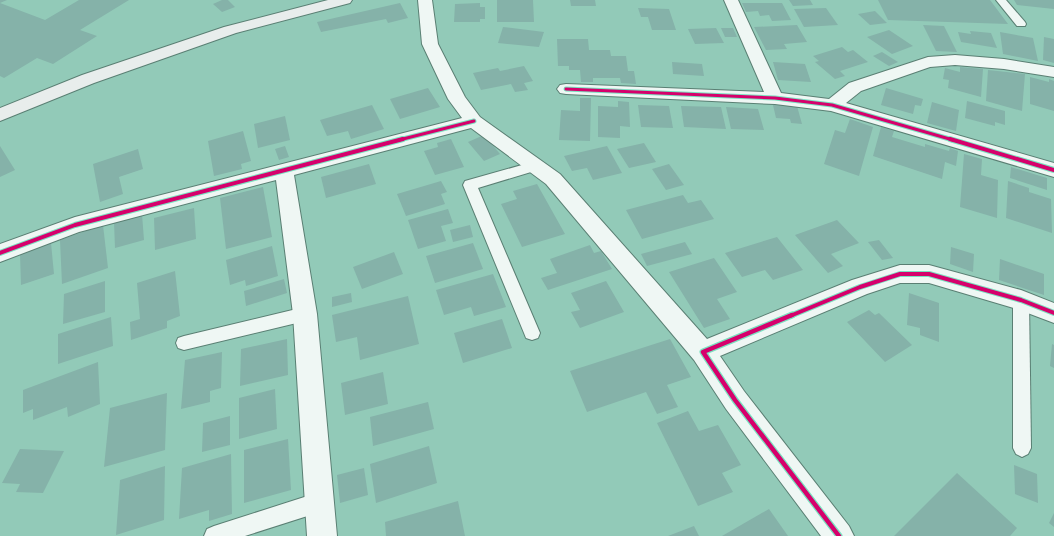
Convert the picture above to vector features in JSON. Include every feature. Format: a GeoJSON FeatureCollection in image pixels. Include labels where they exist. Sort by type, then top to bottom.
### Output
{"type":"FeatureCollection","features":[{"type":"Feature","properties":{"kind":"street"},"geometry":{"type":"LineString","coordinates":[[0,115],[88,79],[222,33],[345,0]]}},
{"type":"Feature","properties":{"kind":"street"},"geometry":{"type":"LineString","coordinates":[[425,0],[430,44],[457,98],[474,121],[554,179],[702,352],[735,400],[839,536]]}},
{"type":"Feature","properties":{"kind":"street"},"geometry":{"type":"LineString","coordinates":[[731,0],[775,98]]}},
{"type":"Feature","properties":{"kind":"street"},"geometry":{"type":"LineString","coordinates":[[832,105],[855,87],[928,62],[955,60],[1004,64],[1054,72]]}},
{"type":"Feature","properties":{"kind":"street"},"geometry":{"type":"LineString","coordinates":[[566,89],[775,98],[832,105],[1054,170]]}},
{"type":"Feature","properties":{"kind":"street"},"geometry":{"type":"LineString","coordinates":[[0,253],[75,225],[474,121]]}},
{"type":"Feature","properties":{"kind":"street"},"geometry":{"type":"LineString","coordinates":[[284,170],[305,314],[322,536]]}},
{"type":"Feature","properties":{"kind":"street"},"geometry":{"type":"LineString","coordinates":[[702,352],[860,286],[900,274],[929,274],[1021,300],[1054,313]]}},
{"type":"Feature","properties":{"kind":"lane"},"geometry":{"type":"LineString","coordinates":[[1001,0],[1021,24]]}},
{"type":"Feature","properties":{"kind":"lane"},"geometry":{"type":"LineString","coordinates":[[532,333],[470,185],[536,166]]}},
{"type":"Feature","properties":{"kind":"lane"},"geometry":{"type":"LineString","coordinates":[[1021,300],[1022,448]]}},
{"type":"Feature","properties":{"kind":"lane"},"geometry":{"type":"LineString","coordinates":[[184,343],[305,314]]}},
{"type":"Feature","properties":{"kind":"lane"},"geometry":{"type":"LineString","coordinates":[[214,536],[320,502]]}},
{"type":"Feature","properties":{"kind":"building"},"geometry":{"type":"Polygon","coordinates":[[[0,0],[7,0],[0,3],[0,0]]]}},
{"type":"Feature","properties":{"kind":"building"},"geometry":{"type":"Polygon","coordinates":[[[79,0],[129,0],[80,30],[97,36],[53,64],[37,58],[4,78],[0,76],[0,3],[45,20],[79,0]]]}},
{"type":"Feature","properties":{"kind":"building"},"geometry":{"type":"Polygon","coordinates":[[[222,0],[228,0],[235,7],[222,12],[213,4],[222,0]]]}},
{"type":"Feature","properties":{"kind":"building"},"geometry":{"type":"Polygon","coordinates":[[[497,0],[533,0],[534,22],[497,22],[497,0]]]}},
{"type":"Feature","properties":{"kind":"building"},"geometry":{"type":"Polygon","coordinates":[[[570,0],[595,0],[596,6],[571,6],[570,0]]]}},
{"type":"Feature","properties":{"kind":"building"},"geometry":{"type":"Polygon","coordinates":[[[789,0],[810,0],[813,5],[793,6],[789,0]]]}},
{"type":"Feature","properties":{"kind":"building"},"geometry":{"type":"Polygon","coordinates":[[[878,0],[990,0],[1008,24],[888,20],[878,0]]]}},
{"type":"Feature","properties":{"kind":"building"},"geometry":{"type":"Polygon","coordinates":[[[1014,0],[1054,0],[1054,9],[1017,5],[1014,0]]]}},
{"type":"Feature","properties":{"kind":"building"},"geometry":{"type":"Polygon","coordinates":[[[400,3],[408,18],[388,23],[386,19],[321,32],[317,22],[400,3]]]}},
{"type":"Feature","properties":{"kind":"building"},"geometry":{"type":"Polygon","coordinates":[[[480,3],[480,7],[485,7],[485,19],[480,19],[480,22],[454,22],[455,4],[480,3]]]}},
{"type":"Feature","properties":{"kind":"building"},"geometry":{"type":"Polygon","coordinates":[[[742,3],[782,3],[791,20],[772,21],[769,15],[760,16],[758,11],[746,12],[742,3]]]}},
{"type":"Feature","properties":{"kind":"building"},"geometry":{"type":"Polygon","coordinates":[[[638,8],[669,9],[676,30],[652,30],[648,17],[641,17],[638,8]]]}},
{"type":"Feature","properties":{"kind":"building"},"geometry":{"type":"Polygon","coordinates":[[[826,8],[838,25],[804,27],[794,9],[826,8]]]}},
{"type":"Feature","properties":{"kind":"building"},"geometry":{"type":"Polygon","coordinates":[[[875,11],[887,23],[870,25],[858,14],[875,11]]]}},
{"type":"Feature","properties":{"kind":"building"},"geometry":{"type":"Polygon","coordinates":[[[797,25],[807,42],[784,44],[787,49],[766,50],[754,27],[797,25]]]}},
{"type":"Feature","properties":{"kind":"building"},"geometry":{"type":"Polygon","coordinates":[[[923,25],[944,26],[957,52],[936,51],[923,25]]]}},
{"type":"Feature","properties":{"kind":"building"},"geometry":{"type":"Polygon","coordinates":[[[503,27],[544,32],[539,47],[498,43],[503,27]]]}},
{"type":"Feature","properties":{"kind":"building"},"geometry":{"type":"Polygon","coordinates":[[[716,28],[724,43],[695,44],[688,29],[716,28]]]}},
{"type":"Feature","properties":{"kind":"building"},"geometry":{"type":"Polygon","coordinates":[[[721,28],[733,28],[737,37],[725,37],[721,28]]]}},
{"type":"Feature","properties":{"kind":"building"},"geometry":{"type":"Polygon","coordinates":[[[889,30],[913,46],[892,54],[867,37],[889,30]]]}},
{"type":"Feature","properties":{"kind":"building"},"geometry":{"type":"Polygon","coordinates":[[[970,31],[991,33],[997,48],[961,42],[958,32],[971,34],[970,31]]]}},
{"type":"Feature","properties":{"kind":"building"},"geometry":{"type":"Polygon","coordinates":[[[1000,32],[1033,38],[1038,61],[1003,54],[1000,32]]]}},
{"type":"Feature","properties":{"kind":"building"},"geometry":{"type":"Polygon","coordinates":[[[1044,37],[1054,39],[1054,63],[1043,60],[1044,37]]]}},
{"type":"Feature","properties":{"kind":"building"},"geometry":{"type":"Polygon","coordinates":[[[557,39],[588,39],[589,50],[610,50],[611,56],[626,56],[628,71],[634,71],[636,84],[621,83],[620,78],[593,78],[593,82],[581,82],[580,70],[569,70],[569,66],[558,66],[557,39]]]}},
{"type":"Feature","properties":{"kind":"building"},"geometry":{"type":"Polygon","coordinates":[[[842,47],[848,52],[853,50],[868,62],[840,71],[845,76],[835,79],[815,62],[819,61],[813,56],[842,47]]]}},
{"type":"Feature","properties":{"kind":"building"},"geometry":{"type":"Polygon","coordinates":[[[882,52],[898,62],[889,66],[873,56],[882,52]]]}},
{"type":"Feature","properties":{"kind":"building"},"geometry":{"type":"Polygon","coordinates":[[[672,62],[702,64],[704,76],[673,74],[672,62]]]}},
{"type":"Feature","properties":{"kind":"building"},"geometry":{"type":"Polygon","coordinates":[[[773,62],[805,64],[811,82],[778,80],[773,62]]]}},
{"type":"Feature","properties":{"kind":"building"},"geometry":{"type":"Polygon","coordinates":[[[524,66],[533,81],[524,83],[528,90],[515,92],[511,84],[481,90],[473,73],[498,68],[500,71],[524,66]]]}},
{"type":"Feature","properties":{"kind":"building"},"geometry":{"type":"Polygon","coordinates":[[[960,67],[983,69],[981,97],[948,88],[949,80],[943,79],[945,68],[960,72],[960,67]]]}},
{"type":"Feature","properties":{"kind":"building"},"geometry":{"type":"Polygon","coordinates":[[[988,70],[1025,74],[1022,111],[986,101],[988,70]]]}},
{"type":"Feature","properties":{"kind":"building"},"geometry":{"type":"Polygon","coordinates":[[[1030,77],[1049,82],[1049,79],[1054,81],[1054,111],[1030,104],[1030,77]]]}},
{"type":"Feature","properties":{"kind":"building"},"geometry":{"type":"Polygon","coordinates":[[[428,88],[440,107],[400,119],[390,99],[428,88]]]}},
{"type":"Feature","properties":{"kind":"building"},"geometry":{"type":"Polygon","coordinates":[[[886,88],[923,99],[921,106],[915,105],[913,114],[881,105],[886,88]]]}},
{"type":"Feature","properties":{"kind":"building"},"geometry":{"type":"Polygon","coordinates":[[[580,98],[591,98],[590,141],[559,140],[561,110],[580,111],[580,98]]]}},
{"type":"Feature","properties":{"kind":"building"},"geometry":{"type":"Polygon","coordinates":[[[618,101],[629,102],[630,127],[620,126],[620,138],[598,137],[598,106],[618,107],[618,101]]]}},
{"type":"Feature","properties":{"kind":"building"},"geometry":{"type":"Polygon","coordinates":[[[967,101],[1005,111],[1005,125],[995,122],[995,126],[965,118],[967,101]]]}},
{"type":"Feature","properties":{"kind":"building"},"geometry":{"type":"Polygon","coordinates":[[[932,102],[959,110],[956,131],[927,123],[932,102]]]}},
{"type":"Feature","properties":{"kind":"building"},"geometry":{"type":"Polygon","coordinates":[[[372,105],[384,129],[351,139],[348,131],[327,136],[320,120],[372,105]]]}},
{"type":"Feature","properties":{"kind":"building"},"geometry":{"type":"Polygon","coordinates":[[[638,105],[669,106],[673,128],[641,127],[638,105]]]}},
{"type":"Feature","properties":{"kind":"building"},"geometry":{"type":"Polygon","coordinates":[[[773,105],[797,106],[802,124],[791,123],[790,119],[776,118],[773,105]]]}},
{"type":"Feature","properties":{"kind":"building"},"geometry":{"type":"Polygon","coordinates":[[[681,106],[721,107],[726,129],[684,127],[681,106]]]}},
{"type":"Feature","properties":{"kind":"building"},"geometry":{"type":"Polygon","coordinates":[[[726,107],[758,109],[764,130],[731,129],[726,107]]]}},
{"type":"Feature","properties":{"kind":"building"},"geometry":{"type":"Polygon","coordinates":[[[285,116],[290,140],[258,148],[254,124],[285,116]]]}},
{"type":"Feature","properties":{"kind":"building"},"geometry":{"type":"Polygon","coordinates":[[[850,119],[873,127],[859,176],[824,164],[835,130],[845,133],[850,119]]]}},
{"type":"Feature","properties":{"kind":"building"},"geometry":{"type":"Polygon","coordinates":[[[881,127],[894,131],[892,137],[925,147],[925,144],[949,151],[950,148],[958,151],[956,166],[945,162],[942,179],[873,156],[881,127]]]}},
{"type":"Feature","properties":{"kind":"building"},"geometry":{"type":"Polygon","coordinates":[[[243,131],[251,161],[241,164],[242,169],[214,176],[208,141],[243,131]]]}},
{"type":"Feature","properties":{"kind":"building"},"geometry":{"type":"Polygon","coordinates":[[[484,135],[500,154],[484,161],[468,142],[484,135]]]}},
{"type":"Feature","properties":{"kind":"building"},"geometry":{"type":"Polygon","coordinates":[[[451,139],[464,167],[435,175],[424,151],[438,147],[437,143],[451,139]]]}},
{"type":"Feature","properties":{"kind":"building"},"geometry":{"type":"Polygon","coordinates":[[[644,143],[656,162],[629,168],[617,149],[644,143]]]}},
{"type":"Feature","properties":{"kind":"building"},"geometry":{"type":"Polygon","coordinates":[[[0,146],[15,170],[0,177],[0,146]]]}},
{"type":"Feature","properties":{"kind":"building"},"geometry":{"type":"Polygon","coordinates":[[[285,146],[289,157],[279,160],[275,149],[285,146]]]}},
{"type":"Feature","properties":{"kind":"building"},"geometry":{"type":"Polygon","coordinates":[[[607,146],[622,173],[593,180],[587,168],[572,171],[564,156],[607,146]]]}},
{"type":"Feature","properties":{"kind":"building"},"geometry":{"type":"Polygon","coordinates":[[[138,149],[143,169],[119,177],[123,194],[100,202],[93,164],[138,149]]]}},
{"type":"Feature","properties":{"kind":"building"},"geometry":{"type":"Polygon","coordinates":[[[964,154],[982,159],[981,175],[998,180],[997,218],[960,207],[964,154]]]}},
{"type":"Feature","properties":{"kind":"building"},"geometry":{"type":"Polygon","coordinates":[[[369,164],[376,184],[326,198],[321,177],[369,164]]]}},
{"type":"Feature","properties":{"kind":"building"},"geometry":{"type":"Polygon","coordinates":[[[669,164],[684,185],[666,190],[652,169],[669,164]]]}},
{"type":"Feature","properties":{"kind":"building"},"geometry":{"type":"Polygon","coordinates":[[[1011,167],[1047,178],[1047,190],[1010,178],[1011,167]]]}},
{"type":"Feature","properties":{"kind":"building"},"geometry":{"type":"Polygon","coordinates":[[[441,181],[447,192],[441,194],[445,204],[406,216],[397,194],[441,181]]]}},
{"type":"Feature","properties":{"kind":"building"},"geometry":{"type":"Polygon","coordinates":[[[1008,181],[1029,188],[1029,192],[1051,199],[1052,233],[1006,218],[1008,181]]]}},
{"type":"Feature","properties":{"kind":"building"},"geometry":{"type":"Polygon","coordinates":[[[537,184],[565,234],[522,247],[501,204],[517,199],[513,191],[537,184]]]}},
{"type":"Feature","properties":{"kind":"building"},"geometry":{"type":"Polygon","coordinates":[[[263,187],[272,237],[226,249],[220,198],[263,187]]]}},
{"type":"Feature","properties":{"kind":"building"},"geometry":{"type":"Polygon","coordinates":[[[683,195],[688,203],[701,200],[714,219],[642,239],[626,210],[683,195]]]}},
{"type":"Feature","properties":{"kind":"building"},"geometry":{"type":"Polygon","coordinates":[[[194,208],[196,239],[155,250],[154,218],[194,208]]]}},
{"type":"Feature","properties":{"kind":"building"},"geometry":{"type":"Polygon","coordinates":[[[448,209],[453,223],[441,226],[446,241],[418,249],[408,220],[448,209]]]}},
{"type":"Feature","properties":{"kind":"building"},"geometry":{"type":"Polygon","coordinates":[[[142,214],[144,240],[115,248],[114,222],[142,214]]]}},
{"type":"Feature","properties":{"kind":"building"},"geometry":{"type":"Polygon","coordinates":[[[837,220],[859,243],[831,254],[843,266],[828,273],[795,235],[837,220]]]}},
{"type":"Feature","properties":{"kind":"building"},"geometry":{"type":"Polygon","coordinates":[[[103,225],[108,268],[62,284],[60,240],[103,225]]]}},
{"type":"Feature","properties":{"kind":"building"},"geometry":{"type":"Polygon","coordinates":[[[470,225],[473,237],[453,242],[450,230],[470,225]]]}},
{"type":"Feature","properties":{"kind":"building"},"geometry":{"type":"Polygon","coordinates":[[[777,237],[803,270],[773,280],[765,270],[742,277],[725,253],[777,237]]]}},
{"type":"Feature","properties":{"kind":"building"},"geometry":{"type":"Polygon","coordinates":[[[879,240],[893,258],[882,260],[868,242],[879,240]]]}},
{"type":"Feature","properties":{"kind":"building"},"geometry":{"type":"Polygon","coordinates":[[[685,242],[692,254],[647,266],[641,254],[685,242]]]}},
{"type":"Feature","properties":{"kind":"building"},"geometry":{"type":"Polygon","coordinates":[[[51,243],[54,274],[21,285],[20,254],[51,243]]]}},
{"type":"Feature","properties":{"kind":"building"},"geometry":{"type":"Polygon","coordinates":[[[473,243],[483,269],[435,283],[426,256],[473,243]]]}},
{"type":"Feature","properties":{"kind":"building"},"geometry":{"type":"Polygon","coordinates":[[[590,245],[594,253],[601,251],[612,269],[548,290],[541,278],[557,273],[550,259],[590,245]]]}},
{"type":"Feature","properties":{"kind":"building"},"geometry":{"type":"Polygon","coordinates":[[[272,246],[278,276],[246,286],[245,280],[230,285],[226,260],[272,246]]]}},
{"type":"Feature","properties":{"kind":"building"},"geometry":{"type":"Polygon","coordinates":[[[951,247],[974,254],[973,272],[950,264],[951,247]]]}},
{"type":"Feature","properties":{"kind":"building"},"geometry":{"type":"Polygon","coordinates":[[[394,252],[403,274],[362,289],[353,267],[394,252]]]}},
{"type":"Feature","properties":{"kind":"building"},"geometry":{"type":"Polygon","coordinates":[[[714,258],[737,292],[717,299],[730,319],[704,328],[669,272],[714,258]]]}},
{"type":"Feature","properties":{"kind":"building"},"geometry":{"type":"Polygon","coordinates":[[[1000,259],[1044,274],[1044,295],[999,280],[1000,259]]]}},
{"type":"Feature","properties":{"kind":"building"},"geometry":{"type":"Polygon","coordinates":[[[175,271],[180,316],[167,321],[167,328],[131,340],[130,322],[140,319],[137,283],[175,271]]]}},
{"type":"Feature","properties":{"kind":"building"},"geometry":{"type":"Polygon","coordinates":[[[493,274],[506,307],[474,316],[471,307],[444,315],[436,290],[493,274]]]}},
{"type":"Feature","properties":{"kind":"building"},"geometry":{"type":"Polygon","coordinates":[[[284,279],[287,293],[246,306],[244,291],[284,279]]]}},
{"type":"Feature","properties":{"kind":"building"},"geometry":{"type":"Polygon","coordinates":[[[105,281],[105,312],[63,324],[64,294],[105,281]]]}},
{"type":"Feature","properties":{"kind":"building"},"geometry":{"type":"Polygon","coordinates":[[[606,281],[624,312],[580,328],[571,312],[580,310],[571,293],[606,281]]]}},
{"type":"Feature","properties":{"kind":"building"},"geometry":{"type":"Polygon","coordinates":[[[351,293],[352,302],[332,307],[332,297],[351,293]]]}},
{"type":"Feature","properties":{"kind":"building"},"geometry":{"type":"Polygon","coordinates":[[[909,293],[939,303],[939,342],[920,335],[920,328],[907,325],[909,293]]]}},
{"type":"Feature","properties":{"kind":"building"},"geometry":{"type":"Polygon","coordinates":[[[408,296],[419,344],[360,360],[357,337],[336,342],[332,315],[408,296]]]}},
{"type":"Feature","properties":{"kind":"building"},"geometry":{"type":"Polygon","coordinates":[[[869,310],[875,315],[879,313],[912,345],[885,362],[847,322],[869,310]]]}},
{"type":"Feature","properties":{"kind":"building"},"geometry":{"type":"Polygon","coordinates":[[[111,317],[113,346],[58,364],[58,334],[111,317]]]}},
{"type":"Feature","properties":{"kind":"building"},"geometry":{"type":"Polygon","coordinates":[[[502,319],[512,348],[463,363],[454,333],[502,319]]]}},
{"type":"Feature","properties":{"kind":"building"},"geometry":{"type":"Polygon","coordinates":[[[287,339],[288,375],[240,386],[241,349],[287,339]]]}},
{"type":"Feature","properties":{"kind":"building"},"geometry":{"type":"Polygon","coordinates":[[[670,339],[691,377],[667,385],[678,407],[657,414],[646,392],[587,412],[570,371],[670,339]]]}},
{"type":"Feature","properties":{"kind":"building"},"geometry":{"type":"Polygon","coordinates":[[[1052,344],[1054,345],[1054,368],[1050,366],[1052,344]]]}},
{"type":"Feature","properties":{"kind":"building"},"geometry":{"type":"Polygon","coordinates":[[[222,352],[221,388],[210,391],[210,402],[181,409],[185,360],[222,352]]]}},
{"type":"Feature","properties":{"kind":"building"},"geometry":{"type":"Polygon","coordinates":[[[98,362],[100,404],[68,417],[67,407],[33,420],[33,409],[23,413],[23,390],[98,362]]]}},
{"type":"Feature","properties":{"kind":"building"},"geometry":{"type":"Polygon","coordinates":[[[383,372],[388,404],[345,415],[341,383],[383,372]]]}},
{"type":"Feature","properties":{"kind":"building"},"geometry":{"type":"Polygon","coordinates":[[[275,389],[277,429],[239,439],[239,398],[275,389]]]}},
{"type":"Feature","properties":{"kind":"building"},"geometry":{"type":"Polygon","coordinates":[[[167,393],[165,450],[104,467],[110,408],[167,393]]]}},
{"type":"Feature","properties":{"kind":"building"},"geometry":{"type":"Polygon","coordinates":[[[428,402],[434,429],[373,446],[370,417],[428,402]]]}},
{"type":"Feature","properties":{"kind":"building"},"geometry":{"type":"Polygon","coordinates":[[[688,411],[699,431],[718,425],[741,465],[722,473],[733,492],[698,506],[657,423],[688,411]]]}},
{"type":"Feature","properties":{"kind":"building"},"geometry":{"type":"Polygon","coordinates":[[[230,416],[230,445],[202,452],[203,423],[230,416]]]}},
{"type":"Feature","properties":{"kind":"building"},"geometry":{"type":"Polygon","coordinates":[[[288,439],[291,490],[244,503],[244,450],[288,439]]]}},
{"type":"Feature","properties":{"kind":"building"},"geometry":{"type":"Polygon","coordinates":[[[429,446],[437,483],[376,503],[370,464],[429,446]]]}},
{"type":"Feature","properties":{"kind":"building"},"geometry":{"type":"Polygon","coordinates":[[[20,449],[64,451],[43,493],[16,492],[20,484],[2,483],[20,449]]]}},
{"type":"Feature","properties":{"kind":"building"},"geometry":{"type":"Polygon","coordinates":[[[231,454],[232,514],[209,521],[209,510],[179,519],[182,468],[231,454]]]}},
{"type":"Feature","properties":{"kind":"building"},"geometry":{"type":"Polygon","coordinates":[[[1014,465],[1037,474],[1038,503],[1015,494],[1014,465]]]}},
{"type":"Feature","properties":{"kind":"building"},"geometry":{"type":"Polygon","coordinates":[[[165,466],[164,520],[116,535],[120,480],[165,466]]]}},
{"type":"Feature","properties":{"kind":"building"},"geometry":{"type":"Polygon","coordinates":[[[364,468],[368,495],[340,503],[337,475],[364,468]]]}},
{"type":"Feature","properties":{"kind":"building"},"geometry":{"type":"Polygon","coordinates":[[[957,473],[1017,528],[1010,536],[894,536],[957,473]]]}},
{"type":"Feature","properties":{"kind":"building"},"geometry":{"type":"Polygon","coordinates":[[[458,501],[465,536],[386,536],[385,522],[458,501]]]}},
{"type":"Feature","properties":{"kind":"building"},"geometry":{"type":"Polygon","coordinates":[[[769,509],[788,536],[722,536],[769,509]]]}},
{"type":"Feature","properties":{"kind":"building"},"geometry":{"type":"Polygon","coordinates":[[[1054,513],[1054,527],[1049,523],[1054,513]]]}},
{"type":"Feature","properties":{"kind":"building"},"geometry":{"type":"Polygon","coordinates":[[[694,526],[699,536],[668,536],[694,526]]]}},
{"type":"Feature","properties":{"kind":"cycle path"},"geometry":{"type":"LineString","coordinates":[[566,89],[775,98],[832,105],[1054,170]]}},
{"type":"Feature","properties":{"kind":"cycle path"},"geometry":{"type":"LineString","coordinates":[[0,253],[75,225],[474,121]]}},
{"type":"Feature","properties":{"kind":"cycle path"},"geometry":{"type":"LineString","coordinates":[[839,536],[735,400],[703,352],[860,287],[900,274],[929,274],[1021,300],[1054,313]]}}]}
